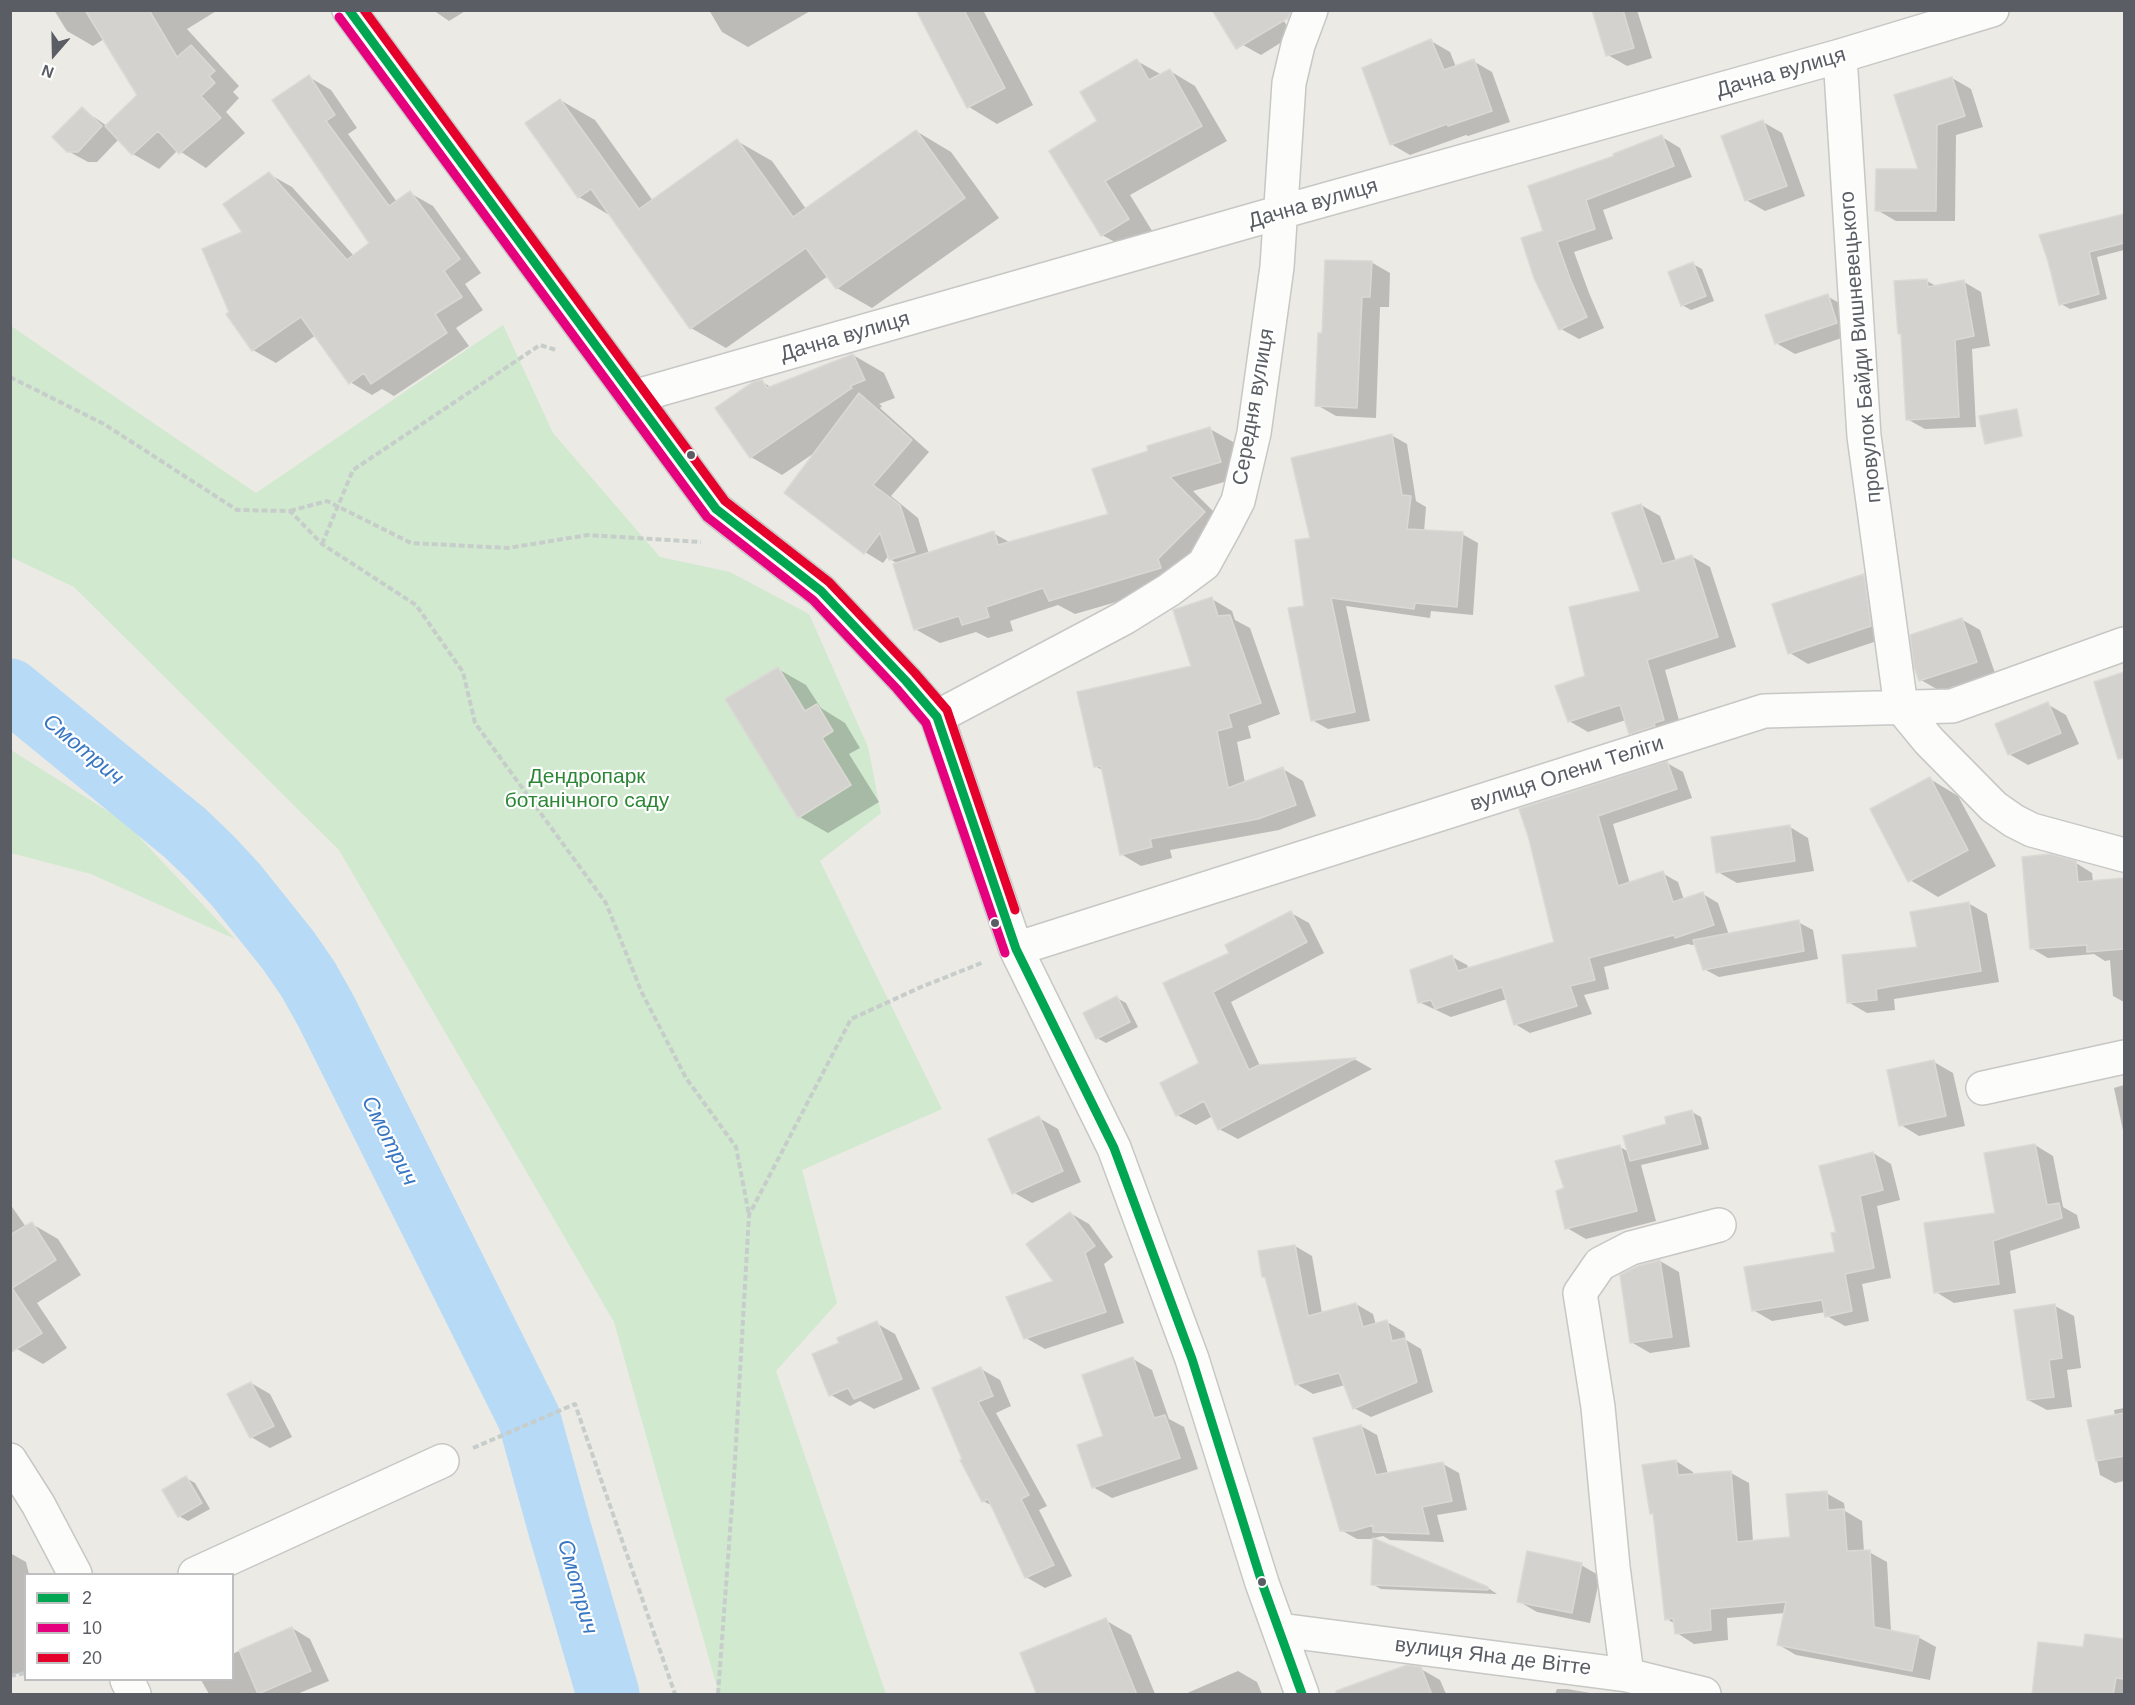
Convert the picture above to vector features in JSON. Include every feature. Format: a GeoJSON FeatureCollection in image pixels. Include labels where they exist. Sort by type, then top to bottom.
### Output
{"type":"FeatureCollection","features":[{"type":"Feature","properties":{"kind":"street"},"geometry":{"type":"LineString","coordinates":[[349,10],[716,509],[821,591],[937,717],[1016,949],[1114,1148],[1192,1359],[1262,1583],[1302,1695]]}},
{"type":"Feature","properties":{"kind":"street","name":"Середня вулиця"},"geometry":{"type":"LineString","coordinates":[[937,717],[1124,618],[1204,564],[1238,501],[1254,434],[1277,267],[1289,83],[1298,45],[1311,10]]}},
{"type":"Feature","properties":{"kind":"street","name":"Дачна вулиця"},"geometry":{"type":"LineString","coordinates":[[633,397],[1281,212],[1840,56],[1992,10]]}},
{"type":"Feature","properties":{"kind":"street","name":"провулок Байди Вишневецького"},"geometry":{"type":"LineString","coordinates":[[1840,56],[1864,436],[1901,707]]}},
{"type":"Feature","properties":{"kind":"street","name":"вулиця Олени Теліги"},"geometry":{"type":"LineString","coordinates":[[1016,949],[1764,711],[1952,706],[2124,644]]}},
{"type":"Feature","properties":{"kind":"street"},"geometry":{"type":"LineString","coordinates":[[1901,707],[1929,741],[1994,807],[2014,821],[2032,830],[2124,855]]}},
{"type":"Feature","properties":{"kind":"street"},"geometry":{"type":"LineString","coordinates":[[1983,1088],[2124,1057]]}},
{"type":"Feature","properties":{"kind":"street"},"geometry":{"type":"LineString","coordinates":[[1627,1675],[1613,1567],[1598,1407],[1580,1293],[1600,1264],[1631,1248],[1719,1225]]}},
{"type":"Feature","properties":{"kind":"street"},"geometry":{"type":"LineString","coordinates":[[10,1460],[38,1504],[74,1573]]}},
{"type":"Feature","properties":{"kind":"street"},"geometry":{"type":"LineString","coordinates":[[199,1573],[442,1461]]}},
{"type":"Feature","properties":{"kind":"street","name":"вулиця Яна де Вітте"},"geometry":{"type":"LineString","coordinates":[[1280,1630],[1627,1675],[1704,1695]]}},
{"type":"Feature","properties":{"kind":"street"},"geometry":{"type":"LineString","coordinates":[[127,1681],[134,1695]]}},
{"type":"Feature","properties":{"kind":"path"},"geometry":{"type":"LineString","coordinates":[[322,544],[352,470],[540,345],[560,351]]}},
{"type":"Feature","properties":{"kind":"path"},"geometry":{"type":"LineString","coordinates":[[10,377],[104,424],[237,510],[290,512],[327,501],[411,543],[508,548],[588,535],[701,542]]}},
{"type":"Feature","properties":{"kind":"path"},"geometry":{"type":"LineString","coordinates":[[290,512],[322,544],[416,605],[463,672],[475,723],[606,903],[642,993],[686,1078],[736,1147],[749,1215],[734,1477],[718,1695]]}},
{"type":"Feature","properties":{"kind":"path"},"geometry":{"type":"LineString","coordinates":[[749,1215],[851,1019],[921,987],[1016,949]]}},
{"type":"Feature","properties":{"kind":"path"},"geometry":{"type":"LineString","coordinates":[[442,1461],[574,1404],[675,1695]]}},
{"type":"Feature","properties":{"kind":"green space","name":"Дендропарк ботанічного саду"},"geometry":{"type":"Polygon","coordinates":[[[503,325],[553,433],[660,557],[730,572],[809,614],[868,747],[881,813],[820,861],[942,1109],[802,1170],[837,1303],[776,1371],[886,1694],[719,1694],[614,1322],[339,850],[74,587],[11,557],[11,326],[256,493],[503,325]]]}},
{"type":"Feature","properties":{"kind":"green space"},"geometry":{"type":"Polygon","coordinates":[[[11,750],[125,822],[235,939],[91,874],[11,853],[11,750]]]}},
{"type":"Feature","properties":{"kind":"building"},"geometry":{"type":"Polygon","coordinates":[[[85,10],[149,10],[177,57],[191,45],[215,71],[209,76],[215,83],[201,96],[221,118],[179,154],[158,131],[132,155],[105,126],[137,95],[85,10]]]}},
{"type":"Feature","properties":{"kind":"building"},"geometry":{"type":"Polygon","coordinates":[[[916,10],[964,10],[1005,88],[967,108],[916,10]]]}},
{"type":"Feature","properties":{"kind":"building"},"geometry":{"type":"Polygon","coordinates":[[[1212,10],[1291,10],[1288,18],[1236,49],[1212,10]]]}},
{"type":"Feature","properties":{"kind":"building"},"geometry":{"type":"Polygon","coordinates":[[[1592,10],[1623,10],[1634,48],[1606,56],[1592,10]]]}},
{"type":"Feature","properties":{"kind":"building"},"geometry":{"type":"Polygon","coordinates":[[[1431,39],[1444,70],[1474,59],[1492,111],[1448,126],[1447,124],[1390,145],[1362,68],[1431,39]]]}},
{"type":"Feature","properties":{"kind":"building"},"geometry":{"type":"Polygon","coordinates":[[[1137,59],[1149,80],[1170,69],[1202,126],[1105,181],[1129,219],[1101,236],[1049,151],[1097,121],[1080,92],[1137,59]]]}},
{"type":"Feature","properties":{"kind":"building"},"geometry":{"type":"Polygon","coordinates":[[[309,75],[335,115],[326,121],[389,206],[410,191],[460,259],[444,271],[462,297],[435,314],[447,333],[371,384],[364,373],[349,384],[301,317],[252,351],[226,314],[229,312],[202,249],[242,232],[223,204],[269,172],[347,260],[369,243],[272,100],[309,75]]]}},
{"type":"Feature","properties":{"kind":"building"},"geometry":{"type":"Polygon","coordinates":[[[1952,77],[1965,116],[1937,125],[1936,211],[1875,211],[1876,169],[1918,169],[1894,95],[1952,77]]]}},
{"type":"Feature","properties":{"kind":"building"},"geometry":{"type":"Polygon","coordinates":[[[560,99],[639,209],[737,139],[793,217],[916,130],[965,198],[836,289],[806,248],[690,329],[591,189],[578,198],[525,123],[560,99]]]}},
{"type":"Feature","properties":{"kind":"building"},"geometry":{"type":"Polygon","coordinates":[[[82,107],[102,126],[78,152],[67,152],[52,137],[82,107]]]}},
{"type":"Feature","properties":{"kind":"building"},"geometry":{"type":"Polygon","coordinates":[[[1763,120],[1787,186],[1745,201],[1721,136],[1763,120]]]}},
{"type":"Feature","properties":{"kind":"building"},"geometry":{"type":"Polygon","coordinates":[[[1662,135],[1674,166],[1586,200],[1595,229],[1557,242],[1587,317],[1559,330],[1534,278],[1521,238],[1543,231],[1528,186],[1614,156],[1613,154],[1662,135]]]}},
{"type":"Feature","properties":{"kind":"building"},"geometry":{"type":"Polygon","coordinates":[[[2124,214],[2124,243],[2089,252],[2099,294],[2059,305],[2039,235],[2124,214]]]}},
{"type":"Feature","properties":{"kind":"building"},"geometry":{"type":"Polygon","coordinates":[[[1325,260],[1372,261],[1370,297],[1362,297],[1357,408],[1315,406],[1318,333],[1322,333],[1325,260]]]}},
{"type":"Feature","properties":{"kind":"building"},"geometry":{"type":"Polygon","coordinates":[[[1693,262],[1706,296],[1681,306],[1668,272],[1693,262]]]}},
{"type":"Feature","properties":{"kind":"building"},"geometry":{"type":"Polygon","coordinates":[[[1927,279],[1928,287],[1964,280],[1974,336],[1955,340],[1959,417],[1906,420],[1901,334],[1898,334],[1894,281],[1927,279]]]}},
{"type":"Feature","properties":{"kind":"building"},"geometry":{"type":"Polygon","coordinates":[[[1828,294],[1837,323],[1775,344],[1765,315],[1828,294]]]}},
{"type":"Feature","properties":{"kind":"building"},"geometry":{"type":"Polygon","coordinates":[[[853,354],[865,380],[850,386],[852,388],[750,458],[715,408],[753,382],[762,380],[767,388],[853,354]]]}},
{"type":"Feature","properties":{"kind":"building"},"geometry":{"type":"Polygon","coordinates":[[[859,393],[912,440],[873,485],[900,505],[915,552],[889,560],[880,533],[864,554],[784,493],[859,393]]]}},
{"type":"Feature","properties":{"kind":"building"},"geometry":{"type":"Polygon","coordinates":[[[2017,409],[2022,436],[1985,444],[1979,416],[2017,409]]]}},
{"type":"Feature","properties":{"kind":"building"},"geometry":{"type":"Polygon","coordinates":[[[1210,427],[1221,462],[1170,477],[1205,512],[1158,559],[1161,568],[1049,601],[1043,588],[986,607],[989,617],[962,625],[959,616],[914,630],[893,564],[994,531],[998,545],[1108,514],[1092,469],[1148,451],[1147,446],[1210,427]]]}},
{"type":"Feature","properties":{"kind":"building"},"geometry":{"type":"Polygon","coordinates":[[[1392,434],[1402,495],[1411,496],[1407,529],[1463,532],[1457,607],[1415,603],[1414,609],[1331,598],[1355,712],[1311,721],[1288,608],[1304,606],[1295,540],[1310,538],[1291,458],[1392,434]]]}},
{"type":"Feature","properties":{"kind":"building"},"geometry":{"type":"Polygon","coordinates":[[[1641,504],[1662,564],[1692,555],[1718,637],[1647,660],[1664,720],[1654,723],[1655,726],[1629,734],[1620,705],[1568,722],[1555,686],[1585,676],[1569,607],[1640,591],[1612,513],[1641,504]]]}},
{"type":"Feature","properties":{"kind":"building"},"geometry":{"type":"Polygon","coordinates":[[[1864,574],[1871,626],[1788,654],[1772,604],[1864,574]]]}},
{"type":"Feature","properties":{"kind":"building"},"geometry":{"type":"Polygon","coordinates":[[[1212,597],[1218,616],[1230,615],[1261,703],[1228,714],[1232,727],[1217,731],[1228,788],[1283,767],[1296,805],[1258,819],[1150,839],[1152,847],[1120,855],[1101,766],[1094,767],[1077,692],[1191,666],[1173,610],[1212,597]]]}},
{"type":"Feature","properties":{"kind":"building"},"geometry":{"type":"Polygon","coordinates":[[[1962,618],[1977,662],[1919,681],[1914,667],[1910,635],[1962,618]]]}},
{"type":"Feature","properties":{"kind":"building"},"geometry":{"type":"Polygon","coordinates":[[[778,667],[805,711],[817,704],[833,731],[822,738],[851,785],[798,818],[725,699],[778,667]]]}},
{"type":"Feature","properties":{"kind":"building"},"geometry":{"type":"Polygon","coordinates":[[[2124,672],[2124,758],[2118,759],[2094,682],[2124,672]]]}},
{"type":"Feature","properties":{"kind":"building"},"geometry":{"type":"Polygon","coordinates":[[[2048,702],[2061,733],[2008,755],[1995,724],[2048,702]]]}},
{"type":"Feature","properties":{"kind":"building"},"geometry":{"type":"Polygon","coordinates":[[[1667,761],[1677,789],[1598,816],[1618,886],[1663,871],[1673,902],[1703,892],[1714,925],[1675,938],[1674,935],[1589,958],[1595,980],[1570,986],[1577,1006],[1514,1025],[1502,987],[1435,1009],[1431,1000],[1418,1003],[1410,970],[1452,955],[1458,971],[1554,942],[1529,839],[1519,809],[1667,761]]]}},
{"type":"Feature","properties":{"kind":"building"},"geometry":{"type":"Polygon","coordinates":[[[1930,777],[1968,850],[1908,882],[1870,809],[1930,777]]]}},
{"type":"Feature","properties":{"kind":"building"},"geometry":{"type":"Polygon","coordinates":[[[1790,825],[1795,861],[1716,873],[1711,837],[1790,825]]]}},
{"type":"Feature","properties":{"kind":"building"},"geometry":{"type":"Polygon","coordinates":[[[2050,854],[2076,861],[2078,882],[2124,878],[2124,949],[2087,952],[2087,945],[2030,949],[2022,857],[2050,854]]]}},
{"type":"Feature","properties":{"kind":"building"},"geometry":{"type":"Polygon","coordinates":[[[1969,902],[1981,971],[1876,989],[1877,1000],[1847,1003],[1842,955],[1917,947],[1910,912],[1969,902]]]}},
{"type":"Feature","properties":{"kind":"building"},"geometry":{"type":"Polygon","coordinates":[[[1291,911],[1307,942],[1213,992],[1249,1070],[1259,1065],[1356,1058],[1218,1130],[1204,1101],[1176,1116],[1160,1083],[1199,1063],[1163,983],[1229,953],[1225,945],[1291,911]]]}},
{"type":"Feature","properties":{"kind":"building"},"geometry":{"type":"Polygon","coordinates":[[[1799,920],[1804,951],[1703,970],[1693,940],[1799,920]]]}},
{"type":"Feature","properties":{"kind":"building"},"geometry":{"type":"Polygon","coordinates":[[[1117,996],[1130,1022],[1096,1039],[1083,1013],[1117,996]]]}},
{"type":"Feature","properties":{"kind":"building"},"geometry":{"type":"Polygon","coordinates":[[[1934,1060],[1946,1116],[1899,1126],[1887,1070],[1934,1060]]]}},
{"type":"Feature","properties":{"kind":"building"},"geometry":{"type":"Polygon","coordinates":[[[1692,1110],[1701,1144],[1630,1161],[1623,1136],[1666,1124],[1665,1117],[1692,1110]]]}},
{"type":"Feature","properties":{"kind":"building"},"geometry":{"type":"Polygon","coordinates":[[[1039,1116],[1063,1171],[1012,1194],[988,1139],[1039,1116]]]}},
{"type":"Feature","properties":{"kind":"building"},"geometry":{"type":"Polygon","coordinates":[[[2035,1144],[2047,1205],[2059,1203],[2062,1218],[1993,1241],[1999,1284],[1934,1293],[1924,1223],[1995,1213],[1984,1153],[2035,1144]]]}},
{"type":"Feature","properties":{"kind":"building"},"geometry":{"type":"Polygon","coordinates":[[[1620,1145],[1637,1211],[1565,1229],[1556,1191],[1564,1188],[1555,1161],[1620,1145]]]}},
{"type":"Feature","properties":{"kind":"building"},"geometry":{"type":"Polygon","coordinates":[[[1873,1152],[1883,1190],[1860,1196],[1874,1268],[1845,1274],[1852,1311],[1825,1317],[1822,1300],[1752,1311],[1744,1267],[1835,1252],[1831,1233],[1836,1232],[1819,1166],[1873,1152]]]}},
{"type":"Feature","properties":{"kind":"building"},"geometry":{"type":"Polygon","coordinates":[[[1070,1212],[1095,1246],[1085,1253],[1106,1312],[1024,1339],[1006,1297],[1053,1281],[1026,1244],[1070,1212]]]}},
{"type":"Feature","properties":{"kind":"building"},"geometry":{"type":"Polygon","coordinates":[[[32,1222],[56,1260],[12,1288],[42,1333],[10,1353],[10,1235],[32,1222]]]}},
{"type":"Feature","properties":{"kind":"building"},"geometry":{"type":"Polygon","coordinates":[[[1295,1245],[1308,1316],[1356,1303],[1363,1327],[1387,1320],[1392,1341],[1405,1338],[1417,1382],[1353,1409],[1339,1373],[1295,1385],[1265,1277],[1262,1277],[1258,1251],[1295,1245]]]}},
{"type":"Feature","properties":{"kind":"building"},"geometry":{"type":"Polygon","coordinates":[[[1660,1260],[1672,1337],[1630,1343],[1620,1275],[1638,1266],[1660,1260]]]}},
{"type":"Feature","properties":{"kind":"building"},"geometry":{"type":"Polygon","coordinates":[[[2055,1304],[2062,1358],[2049,1360],[2054,1397],[2027,1400],[2014,1310],[2055,1304]]]}},
{"type":"Feature","properties":{"kind":"building"},"geometry":{"type":"Polygon","coordinates":[[[877,1321],[902,1379],[854,1399],[848,1388],[829,1396],[812,1354],[839,1343],[837,1338],[877,1321]]]}},
{"type":"Feature","properties":{"kind":"building"},"geometry":{"type":"Polygon","coordinates":[[[1133,1357],[1154,1418],[1165,1415],[1180,1458],[1092,1488],[1077,1445],[1103,1436],[1082,1375],[1133,1357]]]}},
{"type":"Feature","properties":{"kind":"building"},"geometry":{"type":"Polygon","coordinates":[[[981,1367],[993,1396],[978,1402],[1029,1495],[1021,1499],[1054,1565],[1025,1578],[988,1499],[982,1502],[960,1460],[962,1459],[932,1388],[981,1367]]]}},
{"type":"Feature","properties":{"kind":"building"},"geometry":{"type":"Polygon","coordinates":[[[251,1382],[274,1426],[250,1438],[227,1394],[251,1382]]]}},
{"type":"Feature","properties":{"kind":"building"},"geometry":{"type":"Polygon","coordinates":[[[2124,1413],[2124,1456],[2096,1461],[2087,1420],[2124,1413]]]}},
{"type":"Feature","properties":{"kind":"building"},"geometry":{"type":"Polygon","coordinates":[[[1361,1425],[1376,1475],[1443,1462],[1452,1501],[1422,1507],[1429,1534],[1373,1532],[1373,1525],[1353,1531],[1340,1531],[1313,1438],[1361,1425]]]}},
{"type":"Feature","properties":{"kind":"building"},"geometry":{"type":"Polygon","coordinates":[[[1676,1460],[1678,1475],[1731,1471],[1737,1542],[1790,1537],[1786,1494],[1827,1491],[1828,1510],[1844,1509],[1847,1551],[1870,1550],[1874,1627],[1919,1636],[1912,1671],[1777,1645],[1786,1602],[1710,1609],[1711,1630],[1675,1634],[1673,1618],[1665,1620],[1653,1513],[1650,1514],[1642,1465],[1676,1460]]]}},
{"type":"Feature","properties":{"kind":"building"},"geometry":{"type":"Polygon","coordinates":[[[186,1476],[202,1503],[178,1517],[162,1490],[186,1476]]]}},
{"type":"Feature","properties":{"kind":"building"},"geometry":{"type":"Polygon","coordinates":[[[1373,1538],[1488,1587],[1488,1590],[1371,1585],[1373,1538]]]}},
{"type":"Feature","properties":{"kind":"building"},"geometry":{"type":"Polygon","coordinates":[[[1527,1551],[1582,1563],[1572,1613],[1517,1602],[1527,1551]]]}},
{"type":"Feature","properties":{"kind":"building"},"geometry":{"type":"Polygon","coordinates":[[[1106,1618],[1137,1695],[1037,1695],[1020,1653],[1106,1618]]]}},
{"type":"Feature","properties":{"kind":"building"},"geometry":{"type":"Polygon","coordinates":[[[292,1627],[311,1671],[258,1694],[239,1650],[292,1627]]]}},
{"type":"Feature","properties":{"kind":"building"},"geometry":{"type":"Polygon","coordinates":[[[2085,1634],[2124,1639],[2124,1679],[2116,1678],[2113,1695],[2032,1695],[2038,1642],[2083,1647],[2085,1634]]]}},
{"type":"Feature","properties":{"kind":"building"},"geometry":{"type":"Polygon","coordinates":[[[1407,1665],[1421,1667],[1432,1695],[1337,1695],[1336,1691],[1407,1665]]]}},
{"type":"Feature","properties":{"kind":"waterway","name":"Смотрич"},"geometry":{"type":"LineString","coordinates":[[10,690],[185,833],[211,858],[236,885],[308,979],[529,1418],[608,1694]]}},
{"type":"Feature","properties":{"kind":"transit line","name":"2"},"geometry":{"type":"LineString","coordinates":[[349,10],[716,509],[821,591],[937,717],[1016,949],[1114,1148],[1192,1359],[1262,1583],[1302,1694]]}},
{"type":"Feature","properties":{"kind":"transit line","name":"20"},"geometry":{"type":"LineString","coordinates":[[364,10],[725,501],[829,582],[947,710],[1015,910]]}},
{"type":"Feature","properties":{"kind":"transit line","name":"10"},"geometry":{"type":"LineString","coordinates":[[339,17],[707,517],[813,600],[926,723],[1005,953]]}}]}
